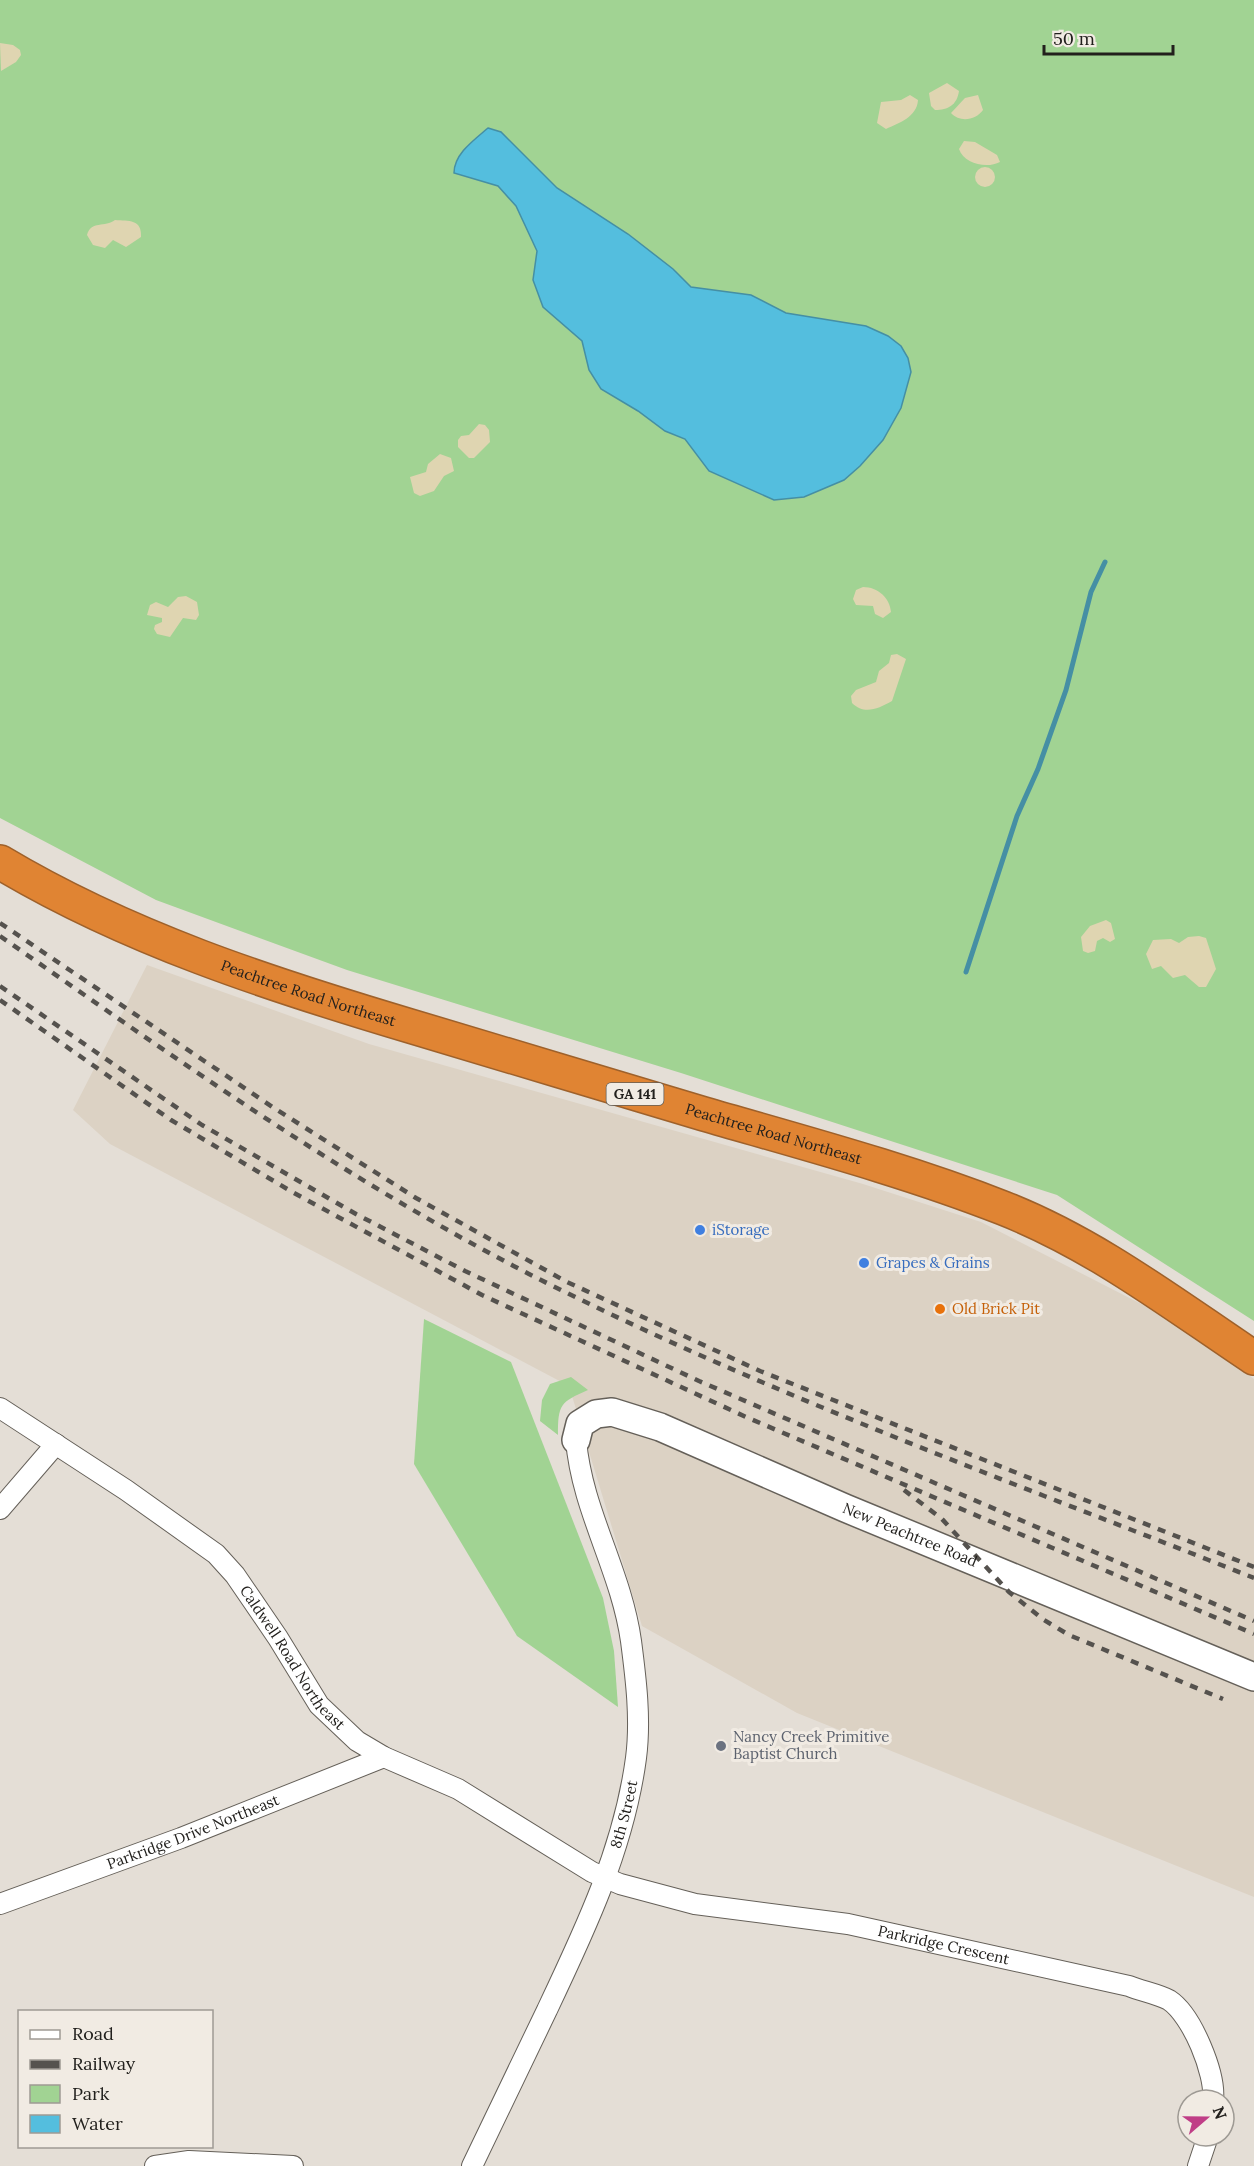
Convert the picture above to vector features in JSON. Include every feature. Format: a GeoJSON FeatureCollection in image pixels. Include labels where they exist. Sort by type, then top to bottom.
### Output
{"type":"FeatureCollection","features":[{"type":"Feature","properties":{"kind":"highway","name":"Peachtree Road Northeast"},"geometry":{"type":"LineString","coordinates":[[0,862],[33,882],[161,942],[244,975],[564,1074],[866,1161],[1005,1209],[1097,1255],[1181,1306],[1254,1358]]}},
{"type":"Feature","properties":{"kind":"street","name":"Caldwell Road Northeast"},"geometry":{"type":"LineString","coordinates":[[0,1408],[216,1554],[235,1575],[278,1638],[319,1705],[357,1741],[384,1757],[458,1789],[606,1879]]}},
{"type":"Feature","properties":{"kind":"street","name":"New Peachtree Road"},"geometry":{"type":"LineString","coordinates":[[576,1440],[580,1424],[596,1414],[612,1412],[660,1427],[845,1508],[1254,1677]]}},
{"type":"Feature","properties":{"kind":"street","name":"8th Street"},"geometry":{"type":"LineString","coordinates":[[472,2166],[561,1981],[606,1879],[624,1818],[636,1758],[637,1693],[626,1612],[579,1472],[576,1440]]}},
{"type":"Feature","properties":{"kind":"street"},"geometry":{"type":"LineString","coordinates":[[0,1509],[56,1444]]}},
{"type":"Feature","properties":{"kind":"street","name":"Parkridge Drive Northeast"},"geometry":{"type":"LineString","coordinates":[[0,1904],[181,1838],[384,1757]]}},
{"type":"Feature","properties":{"kind":"street","name":"Parkridge Crescent"},"geometry":{"type":"LineString","coordinates":[[606,1879],[695,1904],[848,1924],[1129,1986],[1170,2001],[1196,2033],[1214,2088]]}},
{"type":"Feature","properties":{"kind":"street"},"geometry":{"type":"LineString","coordinates":[[1198,2166],[1204,2148]]}},
{"type":"Feature","properties":{"kind":"street"},"geometry":{"type":"LineString","coordinates":[[155,2166],[189,2161],[294,2166]]}},
{"type":"Feature","properties":{"kind":"shaded area"},"geometry":{"type":"Polygon","coordinates":[[[147,965],[369,1044],[863,1184],[981,1222],[1153,1310],[1203,1341],[1254,1379],[1254,1897],[797,1713],[642,1626],[569,1386],[110,1144],[73,1110],[147,965]]]}},
{"type":"Feature","properties":{"kind":"green space"},"geometry":{"type":"Polygon","coordinates":[[[0,0],[1254,0],[1254,1321],[1057,1195],[681,1073],[347,970],[156,900],[0,818],[0,0]]]}},
{"type":"Feature","properties":{"kind":"green space"},"geometry":{"type":"Polygon","coordinates":[[[424,1319],[511,1362],[603,1598],[614,1651],[618,1707],[517,1636],[414,1464],[424,1319]]]}},
{"type":"Feature","properties":{"kind":"green space"},"geometry":{"type":"Polygon","coordinates":[[[571,1377],[588,1390],[562,1406],[558,1435],[540,1421],[542,1400],[550,1384],[571,1377]]]}},
{"type":"Feature","properties":{"kind":"sand"},"geometry":{"type":"Polygon","coordinates":[[[0,43],[13,45],[20,50],[21,55],[16,62],[1,71],[0,43]]]}},
{"type":"Feature","properties":{"kind":"sand"},"geometry":{"type":"Polygon","coordinates":[[[947,83],[959,91],[956,100],[948,108],[935,110],[931,106],[929,93],[947,83]]]}},
{"type":"Feature","properties":{"kind":"sand"},"geometry":{"type":"Polygon","coordinates":[[[910,95],[918,100],[911,115],[886,129],[877,123],[881,102],[901,100],[910,95]]]}},
{"type":"Feature","properties":{"kind":"sand"},"geometry":{"type":"Polygon","coordinates":[[[978,95],[983,110],[976,116],[963,119],[951,113],[965,98],[978,95]]]}},
{"type":"Feature","properties":{"kind":"sand"},"geometry":{"type":"Polygon","coordinates":[[[964,141],[975,142],[997,155],[1000,162],[983,165],[971,162],[959,149],[964,141]]]}},
{"type":"Feature","properties":{"kind":"sand"},"geometry":{"type":"Polygon","coordinates":[[[985,167],[992,170],[995,177],[992,184],[985,187],[978,184],[975,177],[978,170],[985,167]]]}},
{"type":"Feature","properties":{"kind":"sand"},"geometry":{"type":"Polygon","coordinates":[[[115,220],[134,222],[141,231],[141,237],[126,247],[113,240],[105,248],[93,245],[87,235],[89,230],[115,220]]]}},
{"type":"Feature","properties":{"kind":"sand"},"geometry":{"type":"Polygon","coordinates":[[[479,424],[485,425],[489,430],[490,442],[474,458],[469,458],[458,447],[458,440],[461,436],[469,435],[479,424]]]}},
{"type":"Feature","properties":{"kind":"sand"},"geometry":{"type":"Polygon","coordinates":[[[440,454],[451,458],[454,471],[444,476],[434,491],[420,496],[414,493],[410,477],[426,472],[428,464],[440,454]]]}},
{"type":"Feature","properties":{"kind":"sand"},"geometry":{"type":"Polygon","coordinates":[[[863,587],[874,589],[882,594],[891,612],[883,618],[875,614],[873,606],[856,605],[853,599],[856,590],[863,587]]]}},
{"type":"Feature","properties":{"kind":"sand"},"geometry":{"type":"Polygon","coordinates":[[[186,596],[197,602],[199,615],[196,620],[183,618],[170,637],[157,634],[154,629],[155,625],[162,622],[162,618],[147,615],[150,605],[156,602],[168,607],[178,597],[186,596]]]}},
{"type":"Feature","properties":{"kind":"sand"},"geometry":{"type":"Polygon","coordinates":[[[897,654],[906,659],[892,701],[866,710],[852,703],[851,696],[856,690],[876,682],[879,671],[889,663],[891,655],[897,654]]]}},
{"type":"Feature","properties":{"kind":"sand"},"geometry":{"type":"Polygon","coordinates":[[[1106,920],[1111,923],[1115,939],[1110,942],[1103,938],[1097,941],[1095,951],[1088,953],[1083,951],[1081,937],[1090,926],[1106,920]]]}},
{"type":"Feature","properties":{"kind":"sand"},"geometry":{"type":"Polygon","coordinates":[[[1188,937],[1206,938],[1216,969],[1206,987],[1199,987],[1185,975],[1173,978],[1161,966],[1152,969],[1146,954],[1153,940],[1171,939],[1179,943],[1188,937]]]}},
{"type":"Feature","properties":{"kind":"water"},"geometry":{"type":"Polygon","coordinates":[[[488,128],[501,132],[557,188],[628,234],[673,269],[691,287],[751,295],[786,313],[866,326],[888,336],[901,346],[908,358],[911,372],[901,408],[883,440],[844,480],[804,497],[774,500],[709,471],[685,439],[665,431],[638,411],[601,389],[589,370],[582,341],[543,307],[533,280],[537,251],[516,206],[498,186],[454,173],[461,154],[488,128]]]}},
{"type":"Feature","properties":{"kind":"waterway"},"geometry":{"type":"LineString","coordinates":[[966,972],[1017,816],[1038,769],[1066,690],[1091,592],[1105,562]]}},
{"type":"Feature","properties":{"kind":"railway"},"geometry":{"type":"LineString","coordinates":[[0,923],[274,1108],[416,1198],[567,1282],[760,1371],[1254,1567]]}},
{"type":"Feature","properties":{"kind":"railway"},"geometry":{"type":"LineString","coordinates":[[0,936],[206,1079],[346,1170],[491,1254],[565,1292],[649,1332],[820,1407],[1254,1578]]}},
{"type":"Feature","properties":{"kind":"railway"},"geometry":{"type":"LineString","coordinates":[[0,986],[202,1125],[356,1214],[465,1271],[699,1381],[1254,1621]]}},
{"type":"Feature","properties":{"kind":"railway"},"geometry":{"type":"LineString","coordinates":[[0,1000],[171,1120],[294,1193],[482,1295],[746,1417],[1254,1634]]}},
{"type":"Feature","properties":{"kind":"railway"},"geometry":{"type":"LineString","coordinates":[[904,1490],[942,1519],[1009,1592],[1044,1620],[1069,1635],[1223,1699]]}},
{"type":"Feature","properties":{"kind":"place","name":"iStorage"},"geometry":{"type":"Point","coordinates":[700,1230]}},
{"type":"Feature","properties":{"kind":"place","name":"Grapes & Grains"},"geometry":{"type":"Point","coordinates":[864,1263]}},
{"type":"Feature","properties":{"kind":"place","name":"Old Brick Pit"},"geometry":{"type":"Point","coordinates":[940,1309]}},
{"type":"Feature","properties":{"kind":"place","name":"Nancy Creek Primitive Baptist Church"},"geometry":{"type":"Point","coordinates":[721,1746]}}]}
